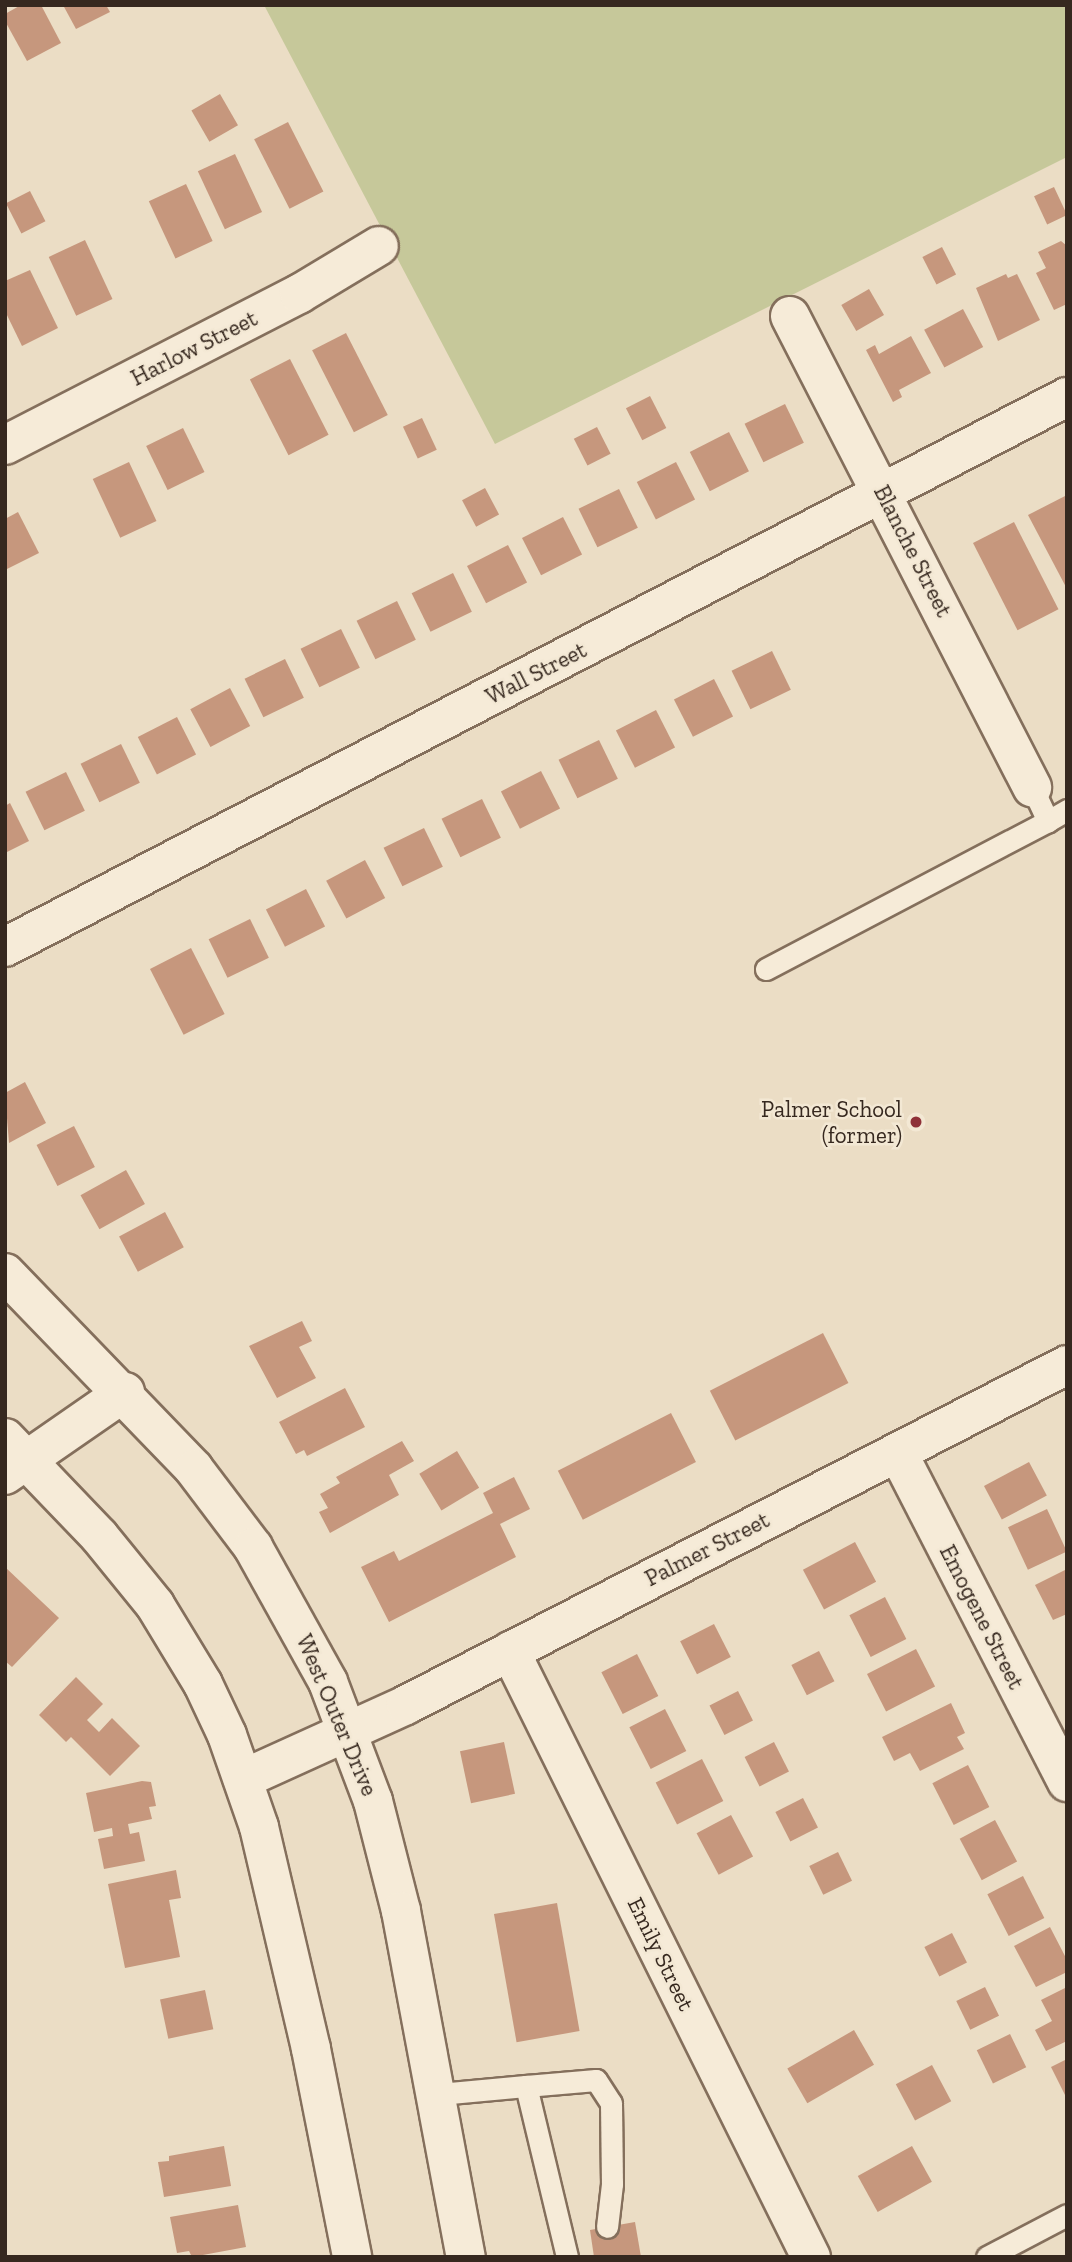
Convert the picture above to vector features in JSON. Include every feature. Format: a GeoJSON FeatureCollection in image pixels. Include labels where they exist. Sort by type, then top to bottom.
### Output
{"type":"FeatureCollection","features":[{"type":"Feature","properties":{"kind":"street","name":"Harlow Street"},"geometry":{"type":"LineString","coordinates":[[5,445],[299,294],[379,246]]}},
{"type":"Feature","properties":{"kind":"street","name":"Blanche Street"},"geometry":{"type":"LineString","coordinates":[[790,316],[1049,806]]}},
{"type":"Feature","properties":{"kind":"street","name":"Wall Street"},"geometry":{"type":"LineString","coordinates":[[5,947],[1067,397]]}},
{"type":"Feature","properties":{"kind":"street","name":"West Outer Drive"},"geometry":{"type":"LineString","coordinates":[[5,1273],[125,1392],[194,1469],[253,1547],[302,1630],[348,1732],[373,1801],[401,1911],[439,2094],[466,2257]]}},
{"type":"Feature","properties":{"kind":"street","name":"Palmer Street"},"geometry":{"type":"LineString","coordinates":[[243,1779],[348,1732],[510,1651],[1067,1366]]}},
{"type":"Feature","properties":{"kind":"street"},"geometry":{"type":"LineString","coordinates":[[125,1392],[13,1458],[99,1536],[155,1605],[203,1684],[243,1779],[259,1827],[312,2049],[352,2257]]}},
{"type":"Feature","properties":{"kind":"street","name":"Emogene Street"},"geometry":{"type":"LineString","coordinates":[[898,1453],[1067,1782]]}},
{"type":"Feature","properties":{"kind":"street","name":"Emily Street"},"geometry":{"type":"LineString","coordinates":[[510,1651],[811,2257]]}},
{"type":"Feature","properties":{"kind":"lane"},"geometry":{"type":"LineString","coordinates":[[766,969],[1049,806]]}},
{"type":"Feature","properties":{"kind":"lane"},"geometry":{"type":"LineString","coordinates":[[439,2094],[596,2080],[611,2103],[612,2184],[607,2227]]}},
{"type":"Feature","properties":{"kind":"lane"},"geometry":{"type":"LineString","coordinates":[[526,2086],[567,2257]]}},
{"type":"Feature","properties":{"kind":"lane"},"geometry":{"type":"LineString","coordinates":[[987,2257],[1067,2215]]}},
{"type":"Feature","properties":{"kind":"green space"},"geometry":{"type":"Polygon","coordinates":[[[264,5],[1067,5],[1067,157],[495,444],[264,5]]]}},
{"type":"Feature","properties":{"kind":"building"},"geometry":{"type":"Polygon","coordinates":[[[21,5],[41,5],[61,43],[27,61],[5,21],[5,14],[21,5]]]}},
{"type":"Feature","properties":{"kind":"building"},"geometry":{"type":"Polygon","coordinates":[[[63,5],[106,5],[110,12],[76,29],[63,5]]]}},
{"type":"Feature","properties":{"kind":"building"},"geometry":{"type":"Polygon","coordinates":[[[220,94],[238,125],[209,142],[191,110],[220,94]]]}},
{"type":"Feature","properties":{"kind":"building"},"geometry":{"type":"Polygon","coordinates":[[[288,122],[323,191],[290,209],[254,139],[288,122]]]}},
{"type":"Feature","properties":{"kind":"building"},"geometry":{"type":"Polygon","coordinates":[[[235,154],[262,212],[225,229],[198,171],[235,154]]]}},
{"type":"Feature","properties":{"kind":"building"},"geometry":{"type":"Polygon","coordinates":[[[186,184],[213,241],[175,258],[149,201],[186,184]]]}},
{"type":"Feature","properties":{"kind":"building"},"geometry":{"type":"Polygon","coordinates":[[[1054,187],[1067,215],[1047,224],[1034,196],[1054,187]]]}},
{"type":"Feature","properties":{"kind":"building"},"geometry":{"type":"Polygon","coordinates":[[[30,191],[45,221],[21,234],[6,203],[30,191]]]}},
{"type":"Feature","properties":{"kind":"building"},"geometry":{"type":"Polygon","coordinates":[[[85,240],[112,299],[76,316],[49,257],[85,240]]]}},
{"type":"Feature","properties":{"kind":"building"},"geometry":{"type":"Polygon","coordinates":[[[1061,241],[1067,246],[1067,304],[1054,310],[1036,273],[1046,268],[1038,252],[1061,241]]]}},
{"type":"Feature","properties":{"kind":"building"},"geometry":{"type":"Polygon","coordinates":[[[942,247],[956,275],[936,285],[922,257],[942,247]]]}},
{"type":"Feature","properties":{"kind":"building"},"geometry":{"type":"Polygon","coordinates":[[[30,270],[58,328],[22,346],[5,311],[5,281],[30,270]]]}},
{"type":"Feature","properties":{"kind":"building"},"geometry":{"type":"Polygon","coordinates":[[[1006,274],[1008,278],[1017,274],[1040,320],[998,341],[976,288],[1006,274]]]}},
{"type":"Feature","properties":{"kind":"building"},"geometry":{"type":"Polygon","coordinates":[[[869,289],[884,315],[856,331],[841,305],[869,289]]]}},
{"type":"Feature","properties":{"kind":"building"},"geometry":{"type":"Polygon","coordinates":[[[963,309],[983,347],[944,368],[924,330],[963,309]]]}},
{"type":"Feature","properties":{"kind":"building"},"geometry":{"type":"Polygon","coordinates":[[[346,333],[388,415],[354,432],[312,350],[346,333]]]}},
{"type":"Feature","properties":{"kind":"building"},"geometry":{"type":"Polygon","coordinates":[[[911,336],[931,373],[899,390],[902,397],[893,402],[866,350],[875,345],[879,354],[911,336]]]}},
{"type":"Feature","properties":{"kind":"building"},"geometry":{"type":"Polygon","coordinates":[[[290,359],[329,435],[288,455],[250,379],[290,359]]]}},
{"type":"Feature","properties":{"kind":"building"},"geometry":{"type":"Polygon","coordinates":[[[650,396],[666,428],[642,440],[626,408],[650,396]]]}},
{"type":"Feature","properties":{"kind":"building"},"geometry":{"type":"Polygon","coordinates":[[[785,404],[804,443],[763,462],[745,424],[785,404]]]}},
{"type":"Feature","properties":{"kind":"building"},"geometry":{"type":"Polygon","coordinates":[[[422,418],[437,450],[418,459],[403,427],[422,418]]]}},
{"type":"Feature","properties":{"kind":"building"},"geometry":{"type":"Polygon","coordinates":[[[597,427],[611,454],[587,466],[574,439],[597,427]]]}},
{"type":"Feature","properties":{"kind":"building"},"geometry":{"type":"Polygon","coordinates":[[[183,428],[204,472],[168,490],[146,446],[183,428]]]}},
{"type":"Feature","properties":{"kind":"building"},"geometry":{"type":"Polygon","coordinates":[[[729,432],[749,471],[710,491],[690,452],[729,432]]]}},
{"type":"Feature","properties":{"kind":"building"},"geometry":{"type":"Polygon","coordinates":[[[129,462],[156,521],[120,538],[93,479],[129,462]]]}},
{"type":"Feature","properties":{"kind":"building"},"geometry":{"type":"Polygon","coordinates":[[[676,462],[695,499],[656,519],[637,482],[676,462]]]}},
{"type":"Feature","properties":{"kind":"building"},"geometry":{"type":"Polygon","coordinates":[[[485,488],[499,514],[476,527],[462,500],[485,488]]]}},
{"type":"Feature","properties":{"kind":"building"},"geometry":{"type":"Polygon","coordinates":[[[619,489],[638,528],[597,547],[579,509],[619,489]]]}},
{"type":"Feature","properties":{"kind":"building"},"geometry":{"type":"Polygon","coordinates":[[[1067,495],[1067,589],[1028,515],[1067,495]]]}},
{"type":"Feature","properties":{"kind":"building"},"geometry":{"type":"Polygon","coordinates":[[[18,512],[39,553],[5,570],[5,519],[18,512]]]}},
{"type":"Feature","properties":{"kind":"building"},"geometry":{"type":"Polygon","coordinates":[[[563,517],[582,554],[541,575],[522,538],[563,517]]]}},
{"type":"Feature","properties":{"kind":"building"},"geometry":{"type":"Polygon","coordinates":[[[1014,522],[1058,609],[1018,630],[973,543],[1014,522]]]}},
{"type":"Feature","properties":{"kind":"building"},"geometry":{"type":"Polygon","coordinates":[[[508,545],[527,582],[486,603],[467,566],[508,545]]]}},
{"type":"Feature","properties":{"kind":"building"},"geometry":{"type":"Polygon","coordinates":[[[453,573],[472,612],[431,632],[412,593],[453,573]]]}},
{"type":"Feature","properties":{"kind":"building"},"geometry":{"type":"Polygon","coordinates":[[[397,601],[416,640],[375,659],[357,621],[397,601]]]}},
{"type":"Feature","properties":{"kind":"building"},"geometry":{"type":"Polygon","coordinates":[[[341,629],[360,668],[319,687],[301,649],[341,629]]]}},
{"type":"Feature","properties":{"kind":"building"},"geometry":{"type":"Polygon","coordinates":[[[772,651],[791,690],[750,709],[732,671],[772,651]]]}},
{"type":"Feature","properties":{"kind":"building"},"geometry":{"type":"Polygon","coordinates":[[[285,659],[304,698],[263,717],[245,679],[285,659]]]}},
{"type":"Feature","properties":{"kind":"building"},"geometry":{"type":"Polygon","coordinates":[[[714,679],[733,716],[693,737],[674,699],[714,679]]]}},
{"type":"Feature","properties":{"kind":"building"},"geometry":{"type":"Polygon","coordinates":[[[230,688],[250,726],[210,747],[190,709],[230,688]]]}},
{"type":"Feature","properties":{"kind":"building"},"geometry":{"type":"Polygon","coordinates":[[[656,710],[675,747],[635,768],[616,730],[656,710]]]}},
{"type":"Feature","properties":{"kind":"building"},"geometry":{"type":"Polygon","coordinates":[[[177,717],[196,754],[157,774],[138,737],[177,717]]]}},
{"type":"Feature","properties":{"kind":"building"},"geometry":{"type":"Polygon","coordinates":[[[599,740],[618,779],[577,798],[559,760],[599,740]]]}},
{"type":"Feature","properties":{"kind":"building"},"geometry":{"type":"Polygon","coordinates":[[[121,744],[140,783],[99,802],[81,764],[121,744]]]}},
{"type":"Feature","properties":{"kind":"building"},"geometry":{"type":"Polygon","coordinates":[[[541,771],[560,808],[520,829],[501,791],[541,771]]]}},
{"type":"Feature","properties":{"kind":"building"},"geometry":{"type":"Polygon","coordinates":[[[66,772],[85,811],[44,830],[26,792],[66,772]]]}},
{"type":"Feature","properties":{"kind":"building"},"geometry":{"type":"Polygon","coordinates":[[[482,799],[501,838],[460,857],[442,819],[482,799]]]}},
{"type":"Feature","properties":{"kind":"building"},"geometry":{"type":"Polygon","coordinates":[[[10,803],[29,841],[5,853],[5,806],[10,803]]]}},
{"type":"Feature","properties":{"kind":"building"},"geometry":{"type":"Polygon","coordinates":[[[424,828],[443,867],[402,886],[384,848],[424,828]]]}},
{"type":"Feature","properties":{"kind":"building"},"geometry":{"type":"Polygon","coordinates":[[[365,860],[385,898],[346,919],[326,881],[365,860]]]}},
{"type":"Feature","properties":{"kind":"building"},"geometry":{"type":"Polygon","coordinates":[[[306,889],[325,926],[285,947],[266,909],[306,889]]]}},
{"type":"Feature","properties":{"kind":"building"},"geometry":{"type":"Polygon","coordinates":[[[250,919],[269,958],[228,978],[209,939],[250,919]]]}},
{"type":"Feature","properties":{"kind":"building"},"geometry":{"type":"Polygon","coordinates":[[[191,948],[225,1014],[184,1035],[150,969],[191,948]]]}},
{"type":"Feature","properties":{"kind":"building"},"geometry":{"type":"Polygon","coordinates":[[[25,1082],[46,1123],[9,1143],[5,1093],[25,1082]]]}},
{"type":"Feature","properties":{"kind":"building"},"geometry":{"type":"Polygon","coordinates":[[[74,1126],[95,1167],[57,1186],[37,1145],[74,1126]]]}},
{"type":"Feature","properties":{"kind":"building"},"geometry":{"type":"Polygon","coordinates":[[[126,1170],[145,1204],[99,1229],[81,1195],[126,1170]]]}},
{"type":"Feature","properties":{"kind":"building"},"geometry":{"type":"Polygon","coordinates":[[[165,1212],[184,1247],[138,1272],[119,1236],[165,1212]]]}},
{"type":"Feature","properties":{"kind":"building"},"geometry":{"type":"Polygon","coordinates":[[[302,1321],[312,1341],[299,1347],[316,1378],[277,1398],[249,1346],[302,1321]]]}},
{"type":"Feature","properties":{"kind":"building"},"geometry":{"type":"Polygon","coordinates":[[[823,1333],[848,1383],[735,1441],[710,1391],[823,1333]]]}},
{"type":"Feature","properties":{"kind":"building"},"geometry":{"type":"Polygon","coordinates":[[[345,1388],[365,1427],[307,1456],[304,1450],[296,1454],[279,1422],[345,1388]]]}},
{"type":"Feature","properties":{"kind":"building"},"geometry":{"type":"Polygon","coordinates":[[[671,1413],[696,1462],[583,1520],[558,1471],[671,1413]]]}},
{"type":"Feature","properties":{"kind":"building"},"geometry":{"type":"Polygon","coordinates":[[[402,1441],[414,1461],[389,1475],[399,1495],[330,1533],[319,1512],[328,1508],[320,1494],[340,1483],[336,1477],[402,1441]]]}},
{"type":"Feature","properties":{"kind":"building"},"geometry":{"type":"Polygon","coordinates":[[[457,1451],[479,1488],[441,1511],[419,1474],[457,1451]]]}},
{"type":"Feature","properties":{"kind":"building"},"geometry":{"type":"Polygon","coordinates":[[[1029,1462],[1047,1496],[1002,1519],[984,1486],[1029,1462]]]}},
{"type":"Feature","properties":{"kind":"building"},"geometry":{"type":"Polygon","coordinates":[[[514,1477],[530,1509],[500,1524],[516,1557],[389,1622],[361,1567],[394,1551],[399,1561],[493,1513],[483,1493],[514,1477]]]}},
{"type":"Feature","properties":{"kind":"building"},"geometry":{"type":"Polygon","coordinates":[[[1047,1509],[1067,1552],[1028,1570],[1008,1527],[1047,1509]]]}},
{"type":"Feature","properties":{"kind":"building"},"geometry":{"type":"Polygon","coordinates":[[[855,1542],[876,1582],[824,1609],[803,1570],[855,1542]]]}},
{"type":"Feature","properties":{"kind":"building"},"geometry":{"type":"Polygon","coordinates":[[[5,1567],[59,1618],[12,1667],[5,1661],[5,1567]]]}},
{"type":"Feature","properties":{"kind":"building"},"geometry":{"type":"Polygon","coordinates":[[[1067,1569],[1067,1614],[1053,1620],[1035,1585],[1067,1569]]]}},
{"type":"Feature","properties":{"kind":"building"},"geometry":{"type":"Polygon","coordinates":[[[885,1597],[906,1639],[871,1657],[849,1615],[885,1597]]]}},
{"type":"Feature","properties":{"kind":"building"},"geometry":{"type":"Polygon","coordinates":[[[714,1624],[731,1657],[697,1674],[680,1641],[714,1624]]]}},
{"type":"Feature","properties":{"kind":"building"},"geometry":{"type":"Polygon","coordinates":[[[916,1649],[935,1686],[886,1711],[867,1674],[916,1649]]]}},
{"type":"Feature","properties":{"kind":"building"},"geometry":{"type":"Polygon","coordinates":[[[819,1651],[834,1681],[807,1695],[791,1665],[819,1651]]]}},
{"type":"Feature","properties":{"kind":"building"},"geometry":{"type":"Polygon","coordinates":[[[637,1654],[658,1696],[623,1714],[601,1672],[637,1654]]]}},
{"type":"Feature","properties":{"kind":"building"},"geometry":{"type":"Polygon","coordinates":[[[76,1677],[103,1704],[87,1720],[99,1732],[112,1718],[140,1746],[110,1776],[71,1737],[66,1742],[39,1715],[76,1677]]]}},
{"type":"Feature","properties":{"kind":"building"},"geometry":{"type":"Polygon","coordinates":[[[738,1691],[753,1720],[724,1735],[709,1706],[738,1691]]]}},
{"type":"Feature","properties":{"kind":"building"},"geometry":{"type":"Polygon","coordinates":[[[951,1703],[965,1733],[957,1737],[964,1749],[920,1771],[910,1753],[894,1761],[882,1737],[951,1703]]]}},
{"type":"Feature","properties":{"kind":"building"},"geometry":{"type":"Polygon","coordinates":[[[665,1709],[686,1751],[651,1769],[629,1727],[665,1709]]]}},
{"type":"Feature","properties":{"kind":"building"},"geometry":{"type":"Polygon","coordinates":[[[504,1742],[515,1794],[471,1803],[460,1751],[504,1742]]]}},
{"type":"Feature","properties":{"kind":"building"},"geometry":{"type":"Polygon","coordinates":[[[774,1742],[789,1771],[760,1786],[745,1757],[774,1742]]]}},
{"type":"Feature","properties":{"kind":"building"},"geometry":{"type":"Polygon","coordinates":[[[702,1759],[723,1801],[677,1824],[656,1783],[702,1759]]]}},
{"type":"Feature","properties":{"kind":"building"},"geometry":{"type":"Polygon","coordinates":[[[968,1765],[989,1807],[954,1825],[932,1783],[968,1765]]]}},
{"type":"Feature","properties":{"kind":"building"},"geometry":{"type":"Polygon","coordinates":[[[142,1781],[151,1782],[156,1806],[149,1807],[152,1819],[128,1824],[130,1834],[139,1832],[145,1861],[104,1869],[98,1839],[113,1836],[112,1828],[94,1832],[86,1793],[142,1781]]]}},
{"type":"Feature","properties":{"kind":"building"},"geometry":{"type":"Polygon","coordinates":[[[803,1798],[818,1827],[790,1841],[775,1812],[803,1798]]]}},
{"type":"Feature","properties":{"kind":"building"},"geometry":{"type":"Polygon","coordinates":[[[731,1815],[753,1856],[719,1875],[697,1833],[731,1815]]]}},
{"type":"Feature","properties":{"kind":"building"},"geometry":{"type":"Polygon","coordinates":[[[995,1820],[1017,1861],[982,1880],[960,1839],[995,1820]]]}},
{"type":"Feature","properties":{"kind":"building"},"geometry":{"type":"Polygon","coordinates":[[[838,1852],[852,1881],[823,1895],[809,1866],[838,1852]]]}},
{"type":"Feature","properties":{"kind":"building"},"geometry":{"type":"Polygon","coordinates":[[[176,1870],[181,1898],[169,1900],[180,1957],[125,1968],[108,1884],[176,1870]]]}},
{"type":"Feature","properties":{"kind":"building"},"geometry":{"type":"Polygon","coordinates":[[[1023,1876],[1044,1918],[1009,1936],[987,1894],[1023,1876]]]}},
{"type":"Feature","properties":{"kind":"building"},"geometry":{"type":"Polygon","coordinates":[[[557,1903],[580,2031],[517,2042],[494,1914],[557,1903]]]}},
{"type":"Feature","properties":{"kind":"building"},"geometry":{"type":"Polygon","coordinates":[[[1050,1927],[1067,1960],[1067,1972],[1036,1987],[1014,1946],[1050,1927]]]}},
{"type":"Feature","properties":{"kind":"building"},"geometry":{"type":"Polygon","coordinates":[[[952,1933],[967,1962],[939,1976],[924,1947],[952,1933]]]}},
{"type":"Feature","properties":{"kind":"building"},"geometry":{"type":"Polygon","coordinates":[[[985,1987],[999,2016],[970,2030],[956,2001],[985,1987]]]}},
{"type":"Feature","properties":{"kind":"building"},"geometry":{"type":"Polygon","coordinates":[[[1067,1987],[1067,2041],[1046,2051],[1035,2030],[1052,2021],[1041,2000],[1067,1987]]]}},
{"type":"Feature","properties":{"kind":"building"},"geometry":{"type":"Polygon","coordinates":[[[205,1990],[213,2029],[168,2039],[160,2000],[205,1990]]]}},
{"type":"Feature","properties":{"kind":"building"},"geometry":{"type":"Polygon","coordinates":[[[854,2030],[874,2065],[807,2103],[787,2068],[854,2030]]]}},
{"type":"Feature","properties":{"kind":"building"},"geometry":{"type":"Polygon","coordinates":[[[1010,2034],[1026,2067],[993,2083],[977,2050],[1010,2034]]]}},
{"type":"Feature","properties":{"kind":"building"},"geometry":{"type":"Polygon","coordinates":[[[1067,2059],[1067,2099],[1051,2067],[1067,2059]]]}},
{"type":"Feature","properties":{"kind":"building"},"geometry":{"type":"Polygon","coordinates":[[[932,2065],[951,2101],[915,2120],[896,2084],[932,2065]]]}},
{"type":"Feature","properties":{"kind":"building"},"geometry":{"type":"Polygon","coordinates":[[[224,2146],[231,2186],[164,2197],[158,2162],[169,2161],[169,2156],[224,2146]]]}},
{"type":"Feature","properties":{"kind":"building"},"geometry":{"type":"Polygon","coordinates":[[[912,2146],[932,2182],[878,2212],[858,2176],[912,2146]]]}},
{"type":"Feature","properties":{"kind":"building"},"geometry":{"type":"Polygon","coordinates":[[[238,2205],[246,2247],[192,2257],[189,2251],[177,2253],[170,2217],[238,2205]]]}},
{"type":"Feature","properties":{"kind":"building"},"geometry":{"type":"Polygon","coordinates":[[[635,2222],[641,2257],[594,2257],[590,2230],[635,2222]]]}},
{"type":"Feature","properties":{"kind":"place","name":"Palmer School (former)"},"geometry":{"type":"Point","coordinates":[916,1122]}}]}
